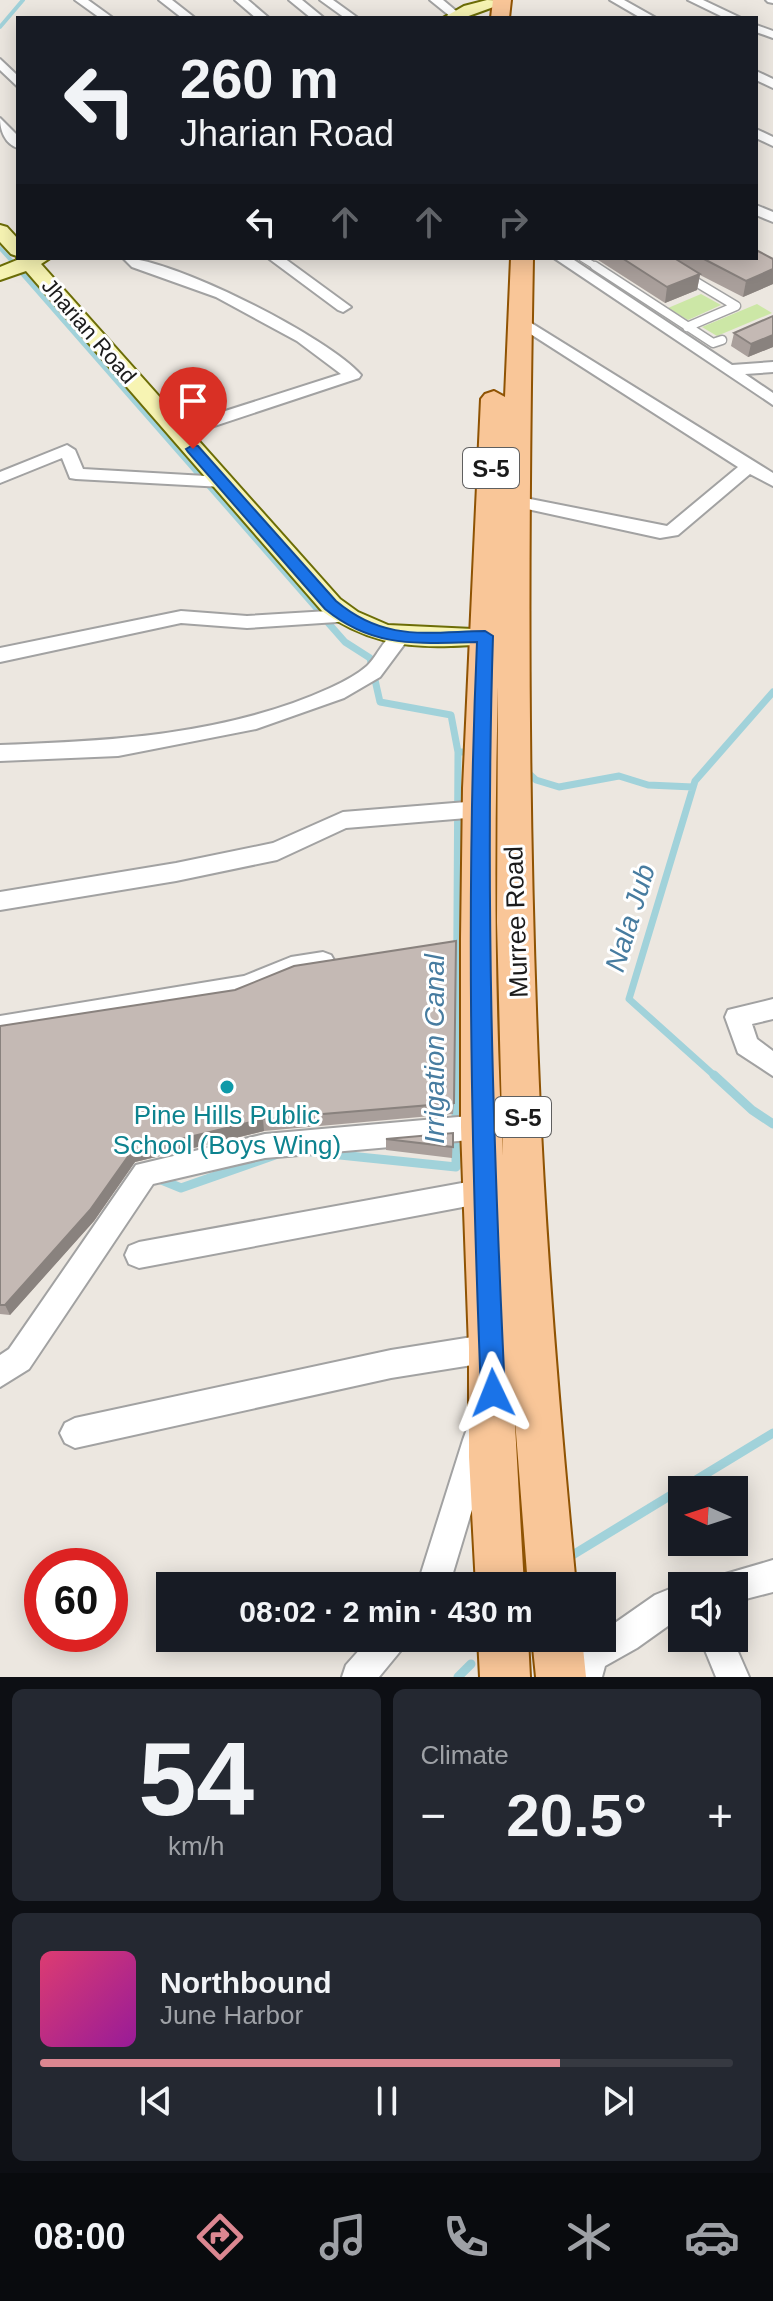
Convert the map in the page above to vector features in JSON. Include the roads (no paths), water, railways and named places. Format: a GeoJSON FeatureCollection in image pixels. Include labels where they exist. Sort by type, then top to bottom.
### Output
{"type":"FeatureCollection","features":[{"type":"Feature","properties":{"kind":"main road"},"geometry":{"type":"LineString","coordinates":[[453,16],[502,0]]}},
{"type":"Feature","properties":{"kind":"main road","name":"Jharian Road"},"geometry":{"type":"LineString","coordinates":[[0,231],[16,246]]}},
{"type":"Feature","properties":{"kind":"main road"},"geometry":{"type":"LineString","coordinates":[[0,274],[23,260]]}},
{"type":"Feature","properties":{"kind":"main road","name":"Jharian Road"},"geometry":{"type":"LineString","coordinates":[[31,260],[331,605],[378,633],[399,638],[485,636]]}},
{"type":"Feature","properties":{"kind":"main road","name":"Murree Road"},"geometry":{"type":"LineString","coordinates":[[499,260],[504,447],[515,501],[490,795],[467,941],[499,1005],[481,1127],[493,1393],[492,1457],[499,1572]]}},
{"type":"Feature","properties":{"kind":"main road","name":"Murree Road"},"geometry":{"type":"LineString","coordinates":[[498,678],[485,636],[520,321],[522,260]]}},
{"type":"Feature","properties":{"kind":"main road","name":"Murree Road"},"geometry":{"type":"LineString","coordinates":[[490,795],[499,1005],[551,1572]]}},
{"type":"Feature","properties":{"kind":"main road"},"geometry":{"type":"LineString","coordinates":[[504,1652],[505,1677]]}},
{"type":"Feature","properties":{"kind":"street"},"geometry":{"type":"LineString","coordinates":[[81,0],[104,16]]}},
{"type":"Feature","properties":{"kind":"street"},"geometry":{"type":"LineString","coordinates":[[165,0],[186,16]]}},
{"type":"Feature","properties":{"kind":"street"},"geometry":{"type":"LineString","coordinates":[[241,0],[261,16]]}},
{"type":"Feature","properties":{"kind":"street"},"geometry":{"type":"LineString","coordinates":[[295,0],[315,16]]}},
{"type":"Feature","properties":{"kind":"street"},"geometry":{"type":"LineString","coordinates":[[326,0],[349,16]]}},
{"type":"Feature","properties":{"kind":"street"},"geometry":{"type":"LineString","coordinates":[[436,0],[453,16]]}},
{"type":"Feature","properties":{"kind":"street"},"geometry":{"type":"LineString","coordinates":[[616,0],[646,16]]}},
{"type":"Feature","properties":{"kind":"street"},"geometry":{"type":"LineString","coordinates":[[694,0],[730,16]]}},
{"type":"Feature","properties":{"kind":"street"},"geometry":{"type":"LineString","coordinates":[[0,63],[16,81]]}},
{"type":"Feature","properties":{"kind":"street"},"geometry":{"type":"LineString","coordinates":[[0,122],[16,142]]}},
{"type":"Feature","properties":{"kind":"street"},"geometry":{"type":"LineString","coordinates":[[132,260],[221,294],[302,338],[353,375],[178,432]]}},
{"type":"Feature","properties":{"kind":"street"},"geometry":{"type":"LineString","coordinates":[[278,260],[343,307]]}},
{"type":"Feature","properties":{"kind":"street"},"geometry":{"type":"LineString","coordinates":[[564,260],[773,400]]}},
{"type":"Feature","properties":{"kind":"street"},"geometry":{"type":"LineString","coordinates":[[520,321],[747,468],[773,481]]}},
{"type":"Feature","properties":{"kind":"street"},"geometry":{"type":"LineString","coordinates":[[730,370],[773,367]]}},
{"type":"Feature","properties":{"kind":"street"},"geometry":{"type":"LineString","coordinates":[[0,478],[67,450],[76,474],[223,482]]}},
{"type":"Feature","properties":{"kind":"street"},"geometry":{"type":"LineString","coordinates":[[515,501],[660,532],[672,531],[747,468]]}},
{"type":"Feature","properties":{"kind":"street"},"geometry":{"type":"LineString","coordinates":[[0,655],[181,617],[247,622],[345,616]]}},
{"type":"Feature","properties":{"kind":"street"},"geometry":{"type":"LineString","coordinates":[[0,753],[118,748],[249,724],[337,693],[373,672],[399,638]]}},
{"type":"Feature","properties":{"kind":"street"},"geometry":{"type":"LineString","coordinates":[[0,901],[176,872],[277,851],[343,820],[457,808],[490,795]]}},
{"type":"Feature","properties":{"kind":"street"},"geometry":{"type":"LineString","coordinates":[[0,1026],[247,986],[291,967],[351,958]]}},
{"type":"Feature","properties":{"kind":"street"},"geometry":{"type":"LineString","coordinates":[[773,1009],[737,1017],[747,1046],[773,1065]]}},
{"type":"Feature","properties":{"kind":"street"},"geometry":{"type":"LineString","coordinates":[[0,1373],[19,1359],[141,1180],[265,1146],[481,1127]]}},
{"type":"Feature","properties":{"kind":"street"},"geometry":{"type":"LineString","coordinates":[[139,1255],[484,1191]]}},
{"type":"Feature","properties":{"kind":"street"},"geometry":{"type":"LineString","coordinates":[[75,1433],[391,1364],[491,1348]]}},
{"type":"Feature","properties":{"kind":"street"},"geometry":{"type":"LineString","coordinates":[[437,1572],[493,1393]]}},
{"type":"Feature","properties":{"kind":"street"},"geometry":{"type":"LineString","coordinates":[[748,1582],[773,1576]]}},
{"type":"Feature","properties":{"kind":"street"},"geometry":{"type":"LineString","coordinates":[[578,1665],[626,1637],[668,1605]]}},
{"type":"Feature","properties":{"kind":"street"},"geometry":{"type":"LineString","coordinates":[[358,1677],[379,1652]]}},
{"type":"Feature","properties":{"kind":"street"},"geometry":{"type":"LineString","coordinates":[[722,1652],[733,1677]]}},
{"type":"Feature","properties":{"kind":"lane"},"geometry":{"type":"LineString","coordinates":[[585,260],[713,343],[722,340]]}},
{"type":"Feature","properties":{"kind":"lane"},"geometry":{"type":"LineString","coordinates":[[672,267],[736,306],[687,327]]}},
{"type":"Feature","properties":{"kind":"waterway","name":"Irrigation Canal"},"geometry":{"type":"LineString","coordinates":[[0,27],[23,0]]}},
{"type":"Feature","properties":{"kind":"waterway"},"geometry":{"type":"LineString","coordinates":[[0,248],[18,268]]}},
{"type":"Feature","properties":{"kind":"waterway"},"geometry":{"type":"LineString","coordinates":[[16,266],[325,619]]}},
{"type":"Feature","properties":{"kind":"waterway"},"geometry":{"type":"LineString","coordinates":[[323,617],[345,642],[370,658],[380,702],[451,715],[458,752]]}},
{"type":"Feature","properties":{"kind":"waterway","name":"Nala Jub"},"geometry":{"type":"LineString","coordinates":[[716,1077],[629,999],[695,781],[773,692]]}},
{"type":"Feature","properties":{"kind":"waterway","name":"Irrigation Canal"},"geometry":{"type":"LineString","coordinates":[[456,1077],[458,752]]}},
{"type":"Feature","properties":{"kind":"waterway","name":"Irrigation Canal"},"geometry":{"type":"LineString","coordinates":[[458,752],[470,752]]}},
{"type":"Feature","properties":{"kind":"waterway","name":"Irrigation Canal"},"geometry":{"type":"LineString","coordinates":[[525,770],[536,780],[559,787],[619,776],[648,785],[693,787]]}},
{"type":"Feature","properties":{"kind":"waterway","name":"Nala Jub"},"geometry":{"type":"LineString","coordinates":[[714,1075],[752,1110],[773,1124]]}},
{"type":"Feature","properties":{"kind":"waterway","name":"Irrigation Canal"},"geometry":{"type":"LineString","coordinates":[[311,1152],[456,1167],[456,1077]]}},
{"type":"Feature","properties":{"kind":"waterway","name":"Irrigation Canal"},"geometry":{"type":"LineString","coordinates":[[159,1179],[181,1188],[275,1155]]}},
{"type":"Feature","properties":{"kind":"waterway","name":"Nala Jub"},"geometry":{"type":"LineString","coordinates":[[566,1559],[773,1433]]}},
{"type":"Feature","properties":{"kind":"waterway","name":"Nala Jub"},"geometry":{"type":"LineString","coordinates":[[458,1677],[471,1664]]}},
{"type":"Feature","properties":{"kind":"place","name":"Pine Hills Public School (Boys Wing)"},"geometry":{"type":"Point","coordinates":[227,1087]}}]}
